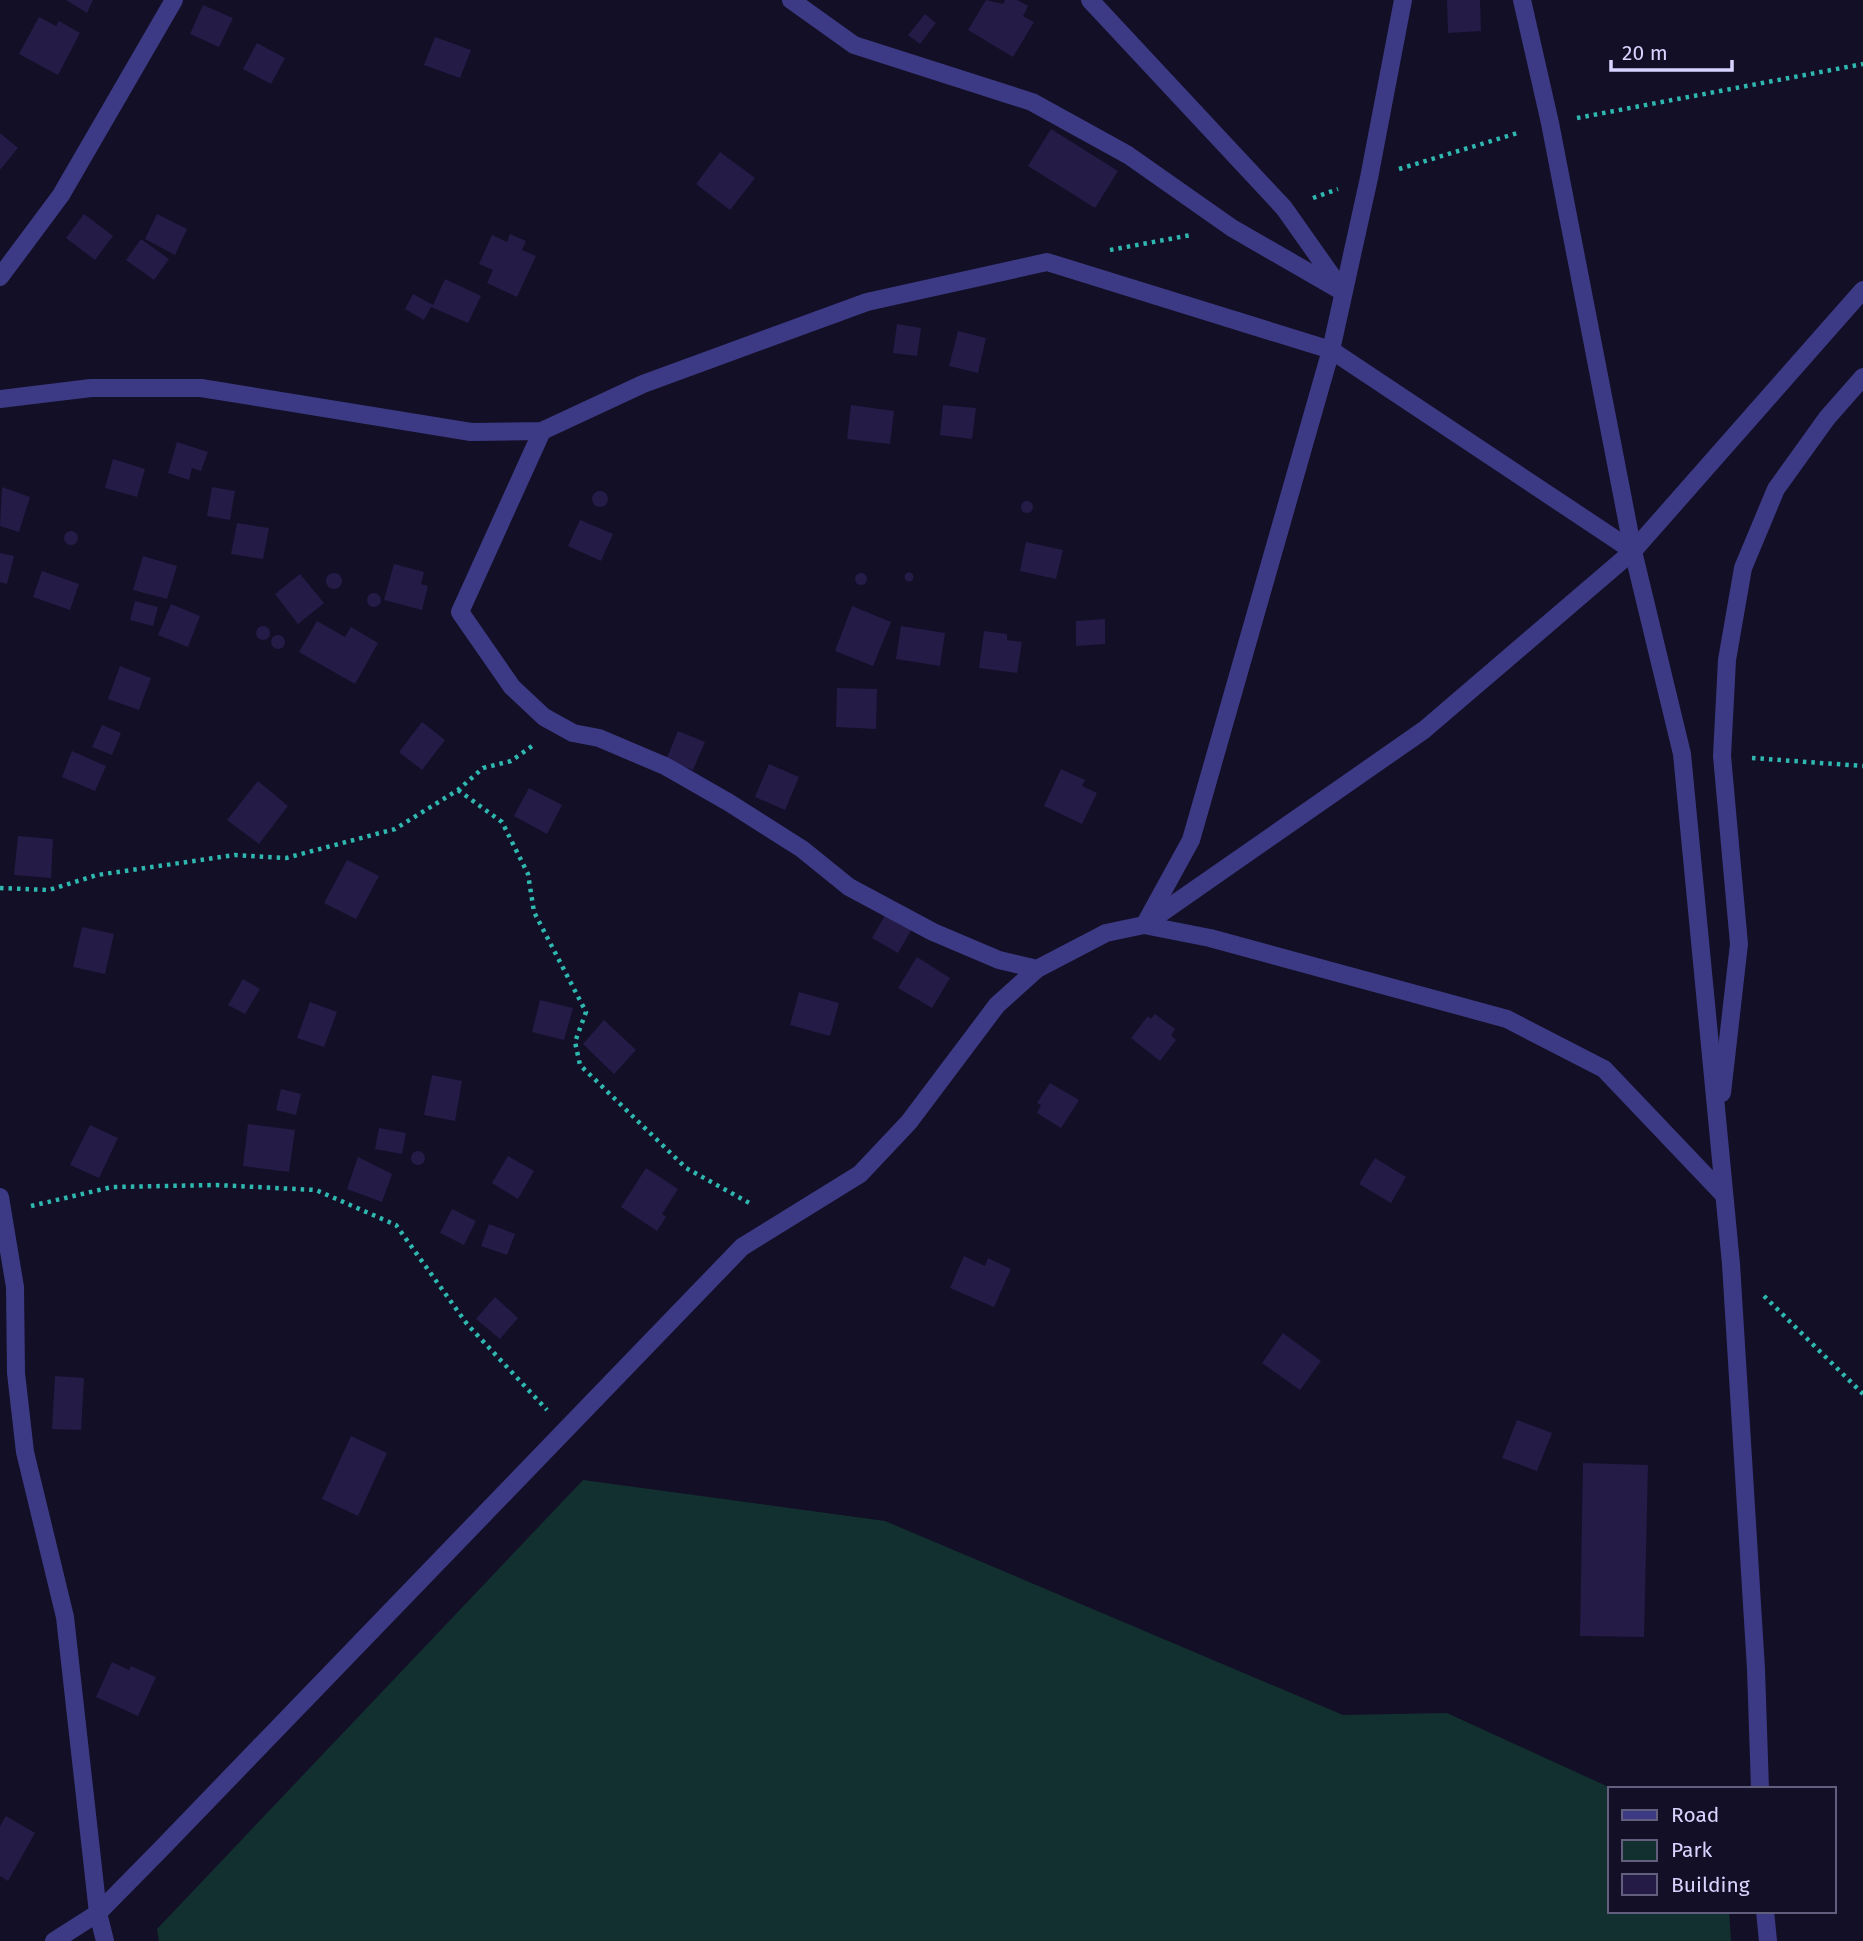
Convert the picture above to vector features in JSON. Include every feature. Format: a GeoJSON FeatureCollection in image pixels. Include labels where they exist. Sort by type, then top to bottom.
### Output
{"type":"FeatureCollection","features":[{"type":"Feature","properties":{"kind":"street"},"geometry":{"type":"LineString","coordinates":[[0,277],[61,195],[174,0]]}},
{"type":"Feature","properties":{"kind":"street"},"geometry":{"type":"LineString","coordinates":[[791,0],[854,45],[1032,102],[1128,155],[1231,228],[1343,292]]}},
{"type":"Feature","properties":{"kind":"street"},"geometry":{"type":"LineString","coordinates":[[1090,0],[1284,208],[1343,292]]}},
{"type":"Feature","properties":{"kind":"street"},"geometry":{"type":"LineString","coordinates":[[1144,925],[1191,840],[1331,349],[1369,178],[1403,0]]}},
{"type":"Feature","properties":{"kind":"street"},"geometry":{"type":"LineString","coordinates":[[1522,0],[1550,123],[1633,551],[1682,754],[1731,1264],[1756,1669],[1760,1787]]}},
{"type":"Feature","properties":{"kind":"street"},"geometry":{"type":"LineString","coordinates":[[0,399],[91,388],[201,388],[471,432],[542,431],[643,384],[867,302],[1048,262],[1331,349],[1633,551]]}},
{"type":"Feature","properties":{"kind":"street"},"geometry":{"type":"LineString","coordinates":[[1144,925],[1424,730],[1633,551],[1863,290]]}},
{"type":"Feature","properties":{"kind":"street"},"geometry":{"type":"LineString","coordinates":[[1718,1128],[1739,944],[1722,756],[1727,660],[1743,568],[1776,489],[1827,418],[1863,377]]}},
{"type":"Feature","properties":{"kind":"street"},"geometry":{"type":"LineString","coordinates":[[542,431],[460,612],[512,687],[544,717],[573,733],[599,738],[676,772],[802,849],[849,887],[933,932],[999,960],[1037,969]]}},
{"type":"Feature","properties":{"kind":"street"},"geometry":{"type":"LineString","coordinates":[[54,1941],[98,1913],[742,1247],[782,1220],[821,1201],[860,1174],[909,1122],[997,1004],[1037,969],[1106,933],[1144,925],[1210,937],[1507,1019],[1604,1069],[1724,1195]]}},
{"type":"Feature","properties":{"kind":"street"},"geometry":{"type":"LineString","coordinates":[[1,1205],[15,1287],[16,1373],[25,1452],[65,1617],[98,1913],[105,1941]]}},
{"type":"Feature","properties":{"kind":"street"},"geometry":{"type":"LineString","coordinates":[[1765,1913],[1768,1941]]}},
{"type":"Feature","properties":{"kind":"path"},"geometry":{"type":"LineString","coordinates":[[1284,208],[1369,178],[1550,123],[1863,64]]}},
{"type":"Feature","properties":{"kind":"path"},"geometry":{"type":"LineString","coordinates":[[1100,252],[1231,228]]}},
{"type":"Feature","properties":{"kind":"path"},"geometry":{"type":"LineString","coordinates":[[0,888],[49,890],[97,874],[236,855],[286,858],[395,829],[458,790],[482,768],[511,761],[534,748],[544,717]]}},
{"type":"Feature","properties":{"kind":"path"},"geometry":{"type":"LineString","coordinates":[[1722,756],[1863,766]]}},
{"type":"Feature","properties":{"kind":"path"},"geometry":{"type":"LineString","coordinates":[[458,790],[502,822],[528,874],[534,912],[586,1012],[575,1042],[580,1065],[686,1168],[782,1220]]}},
{"type":"Feature","properties":{"kind":"path"},"geometry":{"type":"LineString","coordinates":[[1,1205],[112,1186],[216,1185],[316,1190],[396,1225],[467,1324],[545,1408],[571,1426]]}},
{"type":"Feature","properties":{"kind":"path"},"geometry":{"type":"LineString","coordinates":[[1731,1264],[1863,1394]]}},
{"type":"Feature","properties":{"kind":"green space"},"geometry":{"type":"Polygon","coordinates":[[[583,1480],[885,1521],[1343,1715],[1447,1713],[1609,1787],[1608,1913],[1729,1913],[1731,1941],[159,1941],[157,1929],[583,1480]]]}},
{"type":"Feature","properties":{"kind":"building"},"geometry":{"type":"Polygon","coordinates":[[[66,0],[93,0],[87,13],[66,0]]]}},
{"type":"Feature","properties":{"kind":"building"},"geometry":{"type":"Polygon","coordinates":[[[986,0],[1003,4],[1005,0],[1017,0],[1028,6],[1023,16],[1034,22],[1013,57],[968,30],[986,0]]]}},
{"type":"Feature","properties":{"kind":"building"},"geometry":{"type":"Polygon","coordinates":[[[1447,0],[1480,0],[1481,31],[1448,33],[1447,0]]]}},
{"type":"Feature","properties":{"kind":"building"},"geometry":{"type":"Polygon","coordinates":[[[203,5],[233,18],[219,47],[190,34],[203,5]]]}},
{"type":"Feature","properties":{"kind":"building"},"geometry":{"type":"Polygon","coordinates":[[[925,14],[936,23],[920,44],[908,35],[925,14]]]}},
{"type":"Feature","properties":{"kind":"building"},"geometry":{"type":"Polygon","coordinates":[[[39,17],[56,26],[59,21],[80,33],[58,75],[19,54],[39,17]]]}},
{"type":"Feature","properties":{"kind":"building"},"geometry":{"type":"Polygon","coordinates":[[[435,37],[471,50],[460,78],[424,65],[435,37]]]}},
{"type":"Feature","properties":{"kind":"building"},"geometry":{"type":"Polygon","coordinates":[[[257,43],[285,58],[271,84],[243,69],[257,43]]]}},
{"type":"Feature","properties":{"kind":"building"},"geometry":{"type":"Polygon","coordinates":[[[1051,129],[1118,171],[1095,208],[1028,166],[1051,129]]]}},
{"type":"Feature","properties":{"kind":"building"},"geometry":{"type":"Polygon","coordinates":[[[0,133],[18,148],[0,170],[0,133]]]}},
{"type":"Feature","properties":{"kind":"building"},"geometry":{"type":"Polygon","coordinates":[[[720,152],[755,178],[730,210],[696,184],[720,152]]]}},
{"type":"Feature","properties":{"kind":"building"},"geometry":{"type":"Polygon","coordinates":[[[84,214],[113,236],[95,260],[66,238],[84,214]]]}},
{"type":"Feature","properties":{"kind":"building"},"geometry":{"type":"Polygon","coordinates":[[[157,214],[187,229],[175,255],[145,239],[157,214]]]}},
{"type":"Feature","properties":{"kind":"building"},"geometry":{"type":"Polygon","coordinates":[[[510,234],[526,241],[522,250],[536,256],[517,297],[487,283],[493,270],[479,264],[492,235],[507,242],[510,234]]]}},
{"type":"Feature","properties":{"kind":"building"},"geometry":{"type":"Polygon","coordinates":[[[141,239],[169,259],[154,280],[126,260],[141,239]]]}},
{"type":"Feature","properties":{"kind":"building"},"geometry":{"type":"Polygon","coordinates":[[[445,279],[481,296],[468,323],[431,307],[424,320],[405,309],[413,294],[433,305],[445,279]]]}},
{"type":"Feature","properties":{"kind":"building"},"geometry":{"type":"Polygon","coordinates":[[[897,324],[921,328],[917,356],[893,353],[897,324]]]}},
{"type":"Feature","properties":{"kind":"building"},"geometry":{"type":"Polygon","coordinates":[[[958,331],[986,338],[978,373],[949,366],[958,331]]]}},
{"type":"Feature","properties":{"kind":"building"},"geometry":{"type":"Polygon","coordinates":[[[851,405],[894,411],[890,444],[847,439],[851,405]]]}},
{"type":"Feature","properties":{"kind":"building"},"geometry":{"type":"Polygon","coordinates":[[[943,405],[976,408],[972,439],[940,435],[943,405]]]}},
{"type":"Feature","properties":{"kind":"building"},"geometry":{"type":"Polygon","coordinates":[[[177,442],[208,452],[201,471],[192,468],[189,480],[168,473],[177,442]]]}},
{"type":"Feature","properties":{"kind":"building"},"geometry":{"type":"Polygon","coordinates":[[[113,459],[145,469],[137,497],[105,488],[113,459]]]}},
{"type":"Feature","properties":{"kind":"building"},"geometry":{"type":"Polygon","coordinates":[[[2,487],[30,497],[19,532],[0,526],[2,487]]]}},
{"type":"Feature","properties":{"kind":"building"},"geometry":{"type":"Polygon","coordinates":[[[212,487],[235,491],[230,520],[207,516],[212,487]]]}},
{"type":"Feature","properties":{"kind":"building"},"geometry":{"type":"Polygon","coordinates":[[[597,491],[603,491],[608,499],[606,505],[597,507],[592,502],[592,496],[597,491]]]}},
{"type":"Feature","properties":{"kind":"building"},"geometry":{"type":"Polygon","coordinates":[[[1022,502],[1032,502],[1032,512],[1022,512],[1022,502]]]}},
{"type":"Feature","properties":{"kind":"building"},"geometry":{"type":"Polygon","coordinates":[[[580,520],[613,534],[601,561],[568,546],[580,520]]]}},
{"type":"Feature","properties":{"kind":"building"},"geometry":{"type":"Polygon","coordinates":[[[237,523],[269,528],[263,559],[231,554],[237,523]]]}},
{"type":"Feature","properties":{"kind":"building"},"geometry":{"type":"Polygon","coordinates":[[[71,531],[76,533],[76,543],[71,545],[66,543],[64,538],[66,533],[71,531]]]}},
{"type":"Feature","properties":{"kind":"building"},"geometry":{"type":"Polygon","coordinates":[[[1026,542],[1063,550],[1056,579],[1020,571],[1026,542]]]}},
{"type":"Feature","properties":{"kind":"building"},"geometry":{"type":"Polygon","coordinates":[[[0,553],[14,556],[7,584],[0,582],[0,553]]]}},
{"type":"Feature","properties":{"kind":"building"},"geometry":{"type":"Polygon","coordinates":[[[143,556],[177,566],[167,599],[133,590],[143,556]]]}},
{"type":"Feature","properties":{"kind":"building"},"geometry":{"type":"Polygon","coordinates":[[[394,564],[424,572],[421,584],[428,586],[422,610],[384,600],[394,564]]]}},
{"type":"Feature","properties":{"kind":"building"},"geometry":{"type":"Polygon","coordinates":[[[42,571],[79,584],[70,610],[33,597],[42,571]]]}},
{"type":"Feature","properties":{"kind":"building"},"geometry":{"type":"Polygon","coordinates":[[[909,572],[914,577],[909,582],[904,577],[909,572]]]}},
{"type":"Feature","properties":{"kind":"building"},"geometry":{"type":"Polygon","coordinates":[[[334,573],[342,581],[334,589],[326,581],[334,573]]]}},
{"type":"Feature","properties":{"kind":"building"},"geometry":{"type":"Polygon","coordinates":[[[861,573],[867,579],[861,585],[855,579],[861,573]]]}},
{"type":"Feature","properties":{"kind":"building"},"geometry":{"type":"Polygon","coordinates":[[[300,574],[324,603],[298,624],[275,594],[300,574]]]}},
{"type":"Feature","properties":{"kind":"building"},"geometry":{"type":"Polygon","coordinates":[[[374,593],[379,595],[379,605],[374,607],[369,605],[367,600],[369,595],[374,593]]]}},
{"type":"Feature","properties":{"kind":"building"},"geometry":{"type":"Polygon","coordinates":[[[135,601],[158,607],[153,626],[130,620],[135,601]]]}},
{"type":"Feature","properties":{"kind":"building"},"geometry":{"type":"Polygon","coordinates":[[[171,604],[200,616],[188,647],[158,635],[171,604]]]}},
{"type":"Feature","properties":{"kind":"building"},"geometry":{"type":"Polygon","coordinates":[[[852,606],[891,622],[873,666],[835,651],[852,606]]]}},
{"type":"Feature","properties":{"kind":"building"},"geometry":{"type":"Polygon","coordinates":[[[1105,619],[1105,644],[1076,646],[1076,621],[1105,619]]]}},
{"type":"Feature","properties":{"kind":"building"},"geometry":{"type":"Polygon","coordinates":[[[317,621],[345,637],[351,627],[378,643],[355,684],[299,652],[317,621]]]}},
{"type":"Feature","properties":{"kind":"building"},"geometry":{"type":"Polygon","coordinates":[[[260,626],[266,626],[270,633],[266,640],[260,640],[256,636],[256,630],[260,626]]]}},
{"type":"Feature","properties":{"kind":"building"},"geometry":{"type":"Polygon","coordinates":[[[901,626],[945,633],[940,666],[896,659],[901,626]]]}},
{"type":"Feature","properties":{"kind":"building"},"geometry":{"type":"Polygon","coordinates":[[[984,631],[1007,634],[1007,640],[1022,642],[1017,673],[979,668],[984,631]]]}},
{"type":"Feature","properties":{"kind":"building"},"geometry":{"type":"Polygon","coordinates":[[[278,635],[283,637],[283,647],[278,649],[273,647],[271,642],[273,637],[278,635]]]}},
{"type":"Feature","properties":{"kind":"building"},"geometry":{"type":"Polygon","coordinates":[[[120,666],[151,678],[139,710],[108,699],[120,666]]]}},
{"type":"Feature","properties":{"kind":"building"},"geometry":{"type":"Polygon","coordinates":[[[837,688],[877,689],[876,729],[836,727],[837,688]]]}},
{"type":"Feature","properties":{"kind":"building"},"geometry":{"type":"Polygon","coordinates":[[[422,722],[445,740],[422,770],[399,752],[422,722]]]}},
{"type":"Feature","properties":{"kind":"building"},"geometry":{"type":"Polygon","coordinates":[[[102,725],[121,733],[112,755],[92,747],[102,725]]]}},
{"type":"Feature","properties":{"kind":"building"},"geometry":{"type":"Polygon","coordinates":[[[678,731],[705,742],[693,770],[666,760],[678,731]]]}},
{"type":"Feature","properties":{"kind":"building"},"geometry":{"type":"Polygon","coordinates":[[[72,751],[106,766],[95,791],[62,777],[72,751]]]}},
{"type":"Feature","properties":{"kind":"building"},"geometry":{"type":"Polygon","coordinates":[[[769,764],[799,777],[785,810],[755,797],[769,764]]]}},
{"type":"Feature","properties":{"kind":"building"},"geometry":{"type":"Polygon","coordinates":[[[1061,769],[1085,780],[1082,786],[1097,793],[1082,824],[1044,806],[1061,769]]]}},
{"type":"Feature","properties":{"kind":"building"},"geometry":{"type":"Polygon","coordinates":[[[258,781],[288,806],[259,844],[227,820],[258,781]]]}},
{"type":"Feature","properties":{"kind":"building"},"geometry":{"type":"Polygon","coordinates":[[[529,788],[562,805],[547,834],[514,816],[529,788]]]}},
{"type":"Feature","properties":{"kind":"building"},"geometry":{"type":"Polygon","coordinates":[[[18,836],[53,839],[51,878],[14,875],[18,836]]]}},
{"type":"Feature","properties":{"kind":"building"},"geometry":{"type":"Polygon","coordinates":[[[347,860],[379,876],[356,919],[324,903],[347,860]]]}},
{"type":"Feature","properties":{"kind":"building"},"geometry":{"type":"Polygon","coordinates":[[[887,912],[913,927],[898,953],[872,938],[887,912]]]}},
{"type":"Feature","properties":{"kind":"building"},"geometry":{"type":"Polygon","coordinates":[[[82,927],[114,934],[105,974],[73,967],[82,927]]]}},
{"type":"Feature","properties":{"kind":"building"},"geometry":{"type":"Polygon","coordinates":[[[917,957],[950,978],[932,1008],[898,988],[917,957]]]}},
{"type":"Feature","properties":{"kind":"building"},"geometry":{"type":"Polygon","coordinates":[[[243,979],[260,989],[245,1014],[228,1005],[243,979]]]}},
{"type":"Feature","properties":{"kind":"building"},"geometry":{"type":"Polygon","coordinates":[[[799,992],[839,1003],[830,1036],[790,1025],[799,992]]]}},
{"type":"Feature","properties":{"kind":"building"},"geometry":{"type":"Polygon","coordinates":[[[540,1000],[573,1008],[564,1040],[532,1032],[540,1000]]]}},
{"type":"Feature","properties":{"kind":"building"},"geometry":{"type":"Polygon","coordinates":[[[310,1002],[337,1012],[324,1047],[297,1038],[310,1002]]]}},
{"type":"Feature","properties":{"kind":"building"},"geometry":{"type":"Polygon","coordinates":[[[1155,1014],[1175,1029],[1171,1035],[1176,1040],[1160,1061],[1131,1038],[1148,1016],[1151,1019],[1155,1014]]]}},
{"type":"Feature","properties":{"kind":"building"},"geometry":{"type":"Polygon","coordinates":[[[604,1020],[636,1050],[614,1074],[583,1044],[604,1020]]]}},
{"type":"Feature","properties":{"kind":"building"},"geometry":{"type":"Polygon","coordinates":[[[432,1075],[462,1081],[455,1121],[424,1115],[432,1075]]]}},
{"type":"Feature","properties":{"kind":"building"},"geometry":{"type":"Polygon","coordinates":[[[1050,1083],[1079,1100],[1061,1128],[1037,1113],[1041,1105],[1037,1103],[1050,1083]]]}},
{"type":"Feature","properties":{"kind":"building"},"geometry":{"type":"Polygon","coordinates":[[[281,1089],[301,1094],[296,1115],[276,1110],[281,1089]]]}},
{"type":"Feature","properties":{"kind":"building"},"geometry":{"type":"Polygon","coordinates":[[[248,1124],[295,1130],[289,1172],[243,1166],[248,1124]]]}},
{"type":"Feature","properties":{"kind":"building"},"geometry":{"type":"Polygon","coordinates":[[[90,1125],[118,1138],[99,1178],[70,1165],[90,1125]]]}},
{"type":"Feature","properties":{"kind":"building"},"geometry":{"type":"Polygon","coordinates":[[[379,1128],[406,1133],[402,1154],[375,1149],[379,1128]]]}},
{"type":"Feature","properties":{"kind":"building"},"geometry":{"type":"Polygon","coordinates":[[[418,1151],[423,1153],[423,1163],[418,1165],[413,1163],[411,1158],[413,1153],[418,1151]]]}},
{"type":"Feature","properties":{"kind":"building"},"geometry":{"type":"Polygon","coordinates":[[[508,1156],[534,1171],[518,1199],[492,1183],[508,1156]]]}},
{"type":"Feature","properties":{"kind":"building"},"geometry":{"type":"Polygon","coordinates":[[[358,1157],[392,1174],[382,1202],[347,1189],[358,1157]]]}},
{"type":"Feature","properties":{"kind":"building"},"geometry":{"type":"Polygon","coordinates":[[[1375,1158],[1406,1177],[1391,1203],[1359,1184],[1375,1158]]]}},
{"type":"Feature","properties":{"kind":"building"},"geometry":{"type":"Polygon","coordinates":[[[646,1168],[678,1189],[662,1214],[666,1217],[657,1231],[621,1207],[646,1168]]]}},
{"type":"Feature","properties":{"kind":"building"},"geometry":{"type":"Polygon","coordinates":[[[452,1209],[476,1221],[464,1245],[440,1233],[452,1209]]]}},
{"type":"Feature","properties":{"kind":"building"},"geometry":{"type":"Polygon","coordinates":[[[489,1224],[515,1234],[507,1255],[481,1246],[489,1224]]]}},
{"type":"Feature","properties":{"kind":"building"},"geometry":{"type":"Polygon","coordinates":[[[964,1256],[985,1266],[988,1258],[1011,1269],[994,1307],[950,1288],[964,1256]]]}},
{"type":"Feature","properties":{"kind":"building"},"geometry":{"type":"Polygon","coordinates":[[[495,1297],[518,1318],[500,1339],[476,1319],[495,1297]]]}},
{"type":"Feature","properties":{"kind":"building"},"geometry":{"type":"Polygon","coordinates":[[[1283,1333],[1321,1361],[1300,1390],[1262,1363],[1283,1333]]]}},
{"type":"Feature","properties":{"kind":"building"},"geometry":{"type":"Polygon","coordinates":[[[55,1376],[84,1378],[81,1430],[52,1429],[55,1376]]]}},
{"type":"Feature","properties":{"kind":"building"},"geometry":{"type":"Polygon","coordinates":[[[1517,1420],[1552,1433],[1537,1471],[1502,1458],[1517,1420]]]}},
{"type":"Feature","properties":{"kind":"building"},"geometry":{"type":"Polygon","coordinates":[[[351,1436],[387,1453],[358,1516],[322,1499],[351,1436]]]}},
{"type":"Feature","properties":{"kind":"building"},"geometry":{"type":"Polygon","coordinates":[[[1583,1463],[1648,1465],[1644,1637],[1580,1636],[1583,1463]]]}},
{"type":"Feature","properties":{"kind":"building"},"geometry":{"type":"Polygon","coordinates":[[[112,1662],[129,1670],[131,1666],[156,1677],[138,1716],[96,1697],[112,1662]]]}},
{"type":"Feature","properties":{"kind":"building"},"geometry":{"type":"Polygon","coordinates":[[[6,1816],[35,1833],[8,1881],[0,1876],[0,1826],[6,1816]]]}}]}
